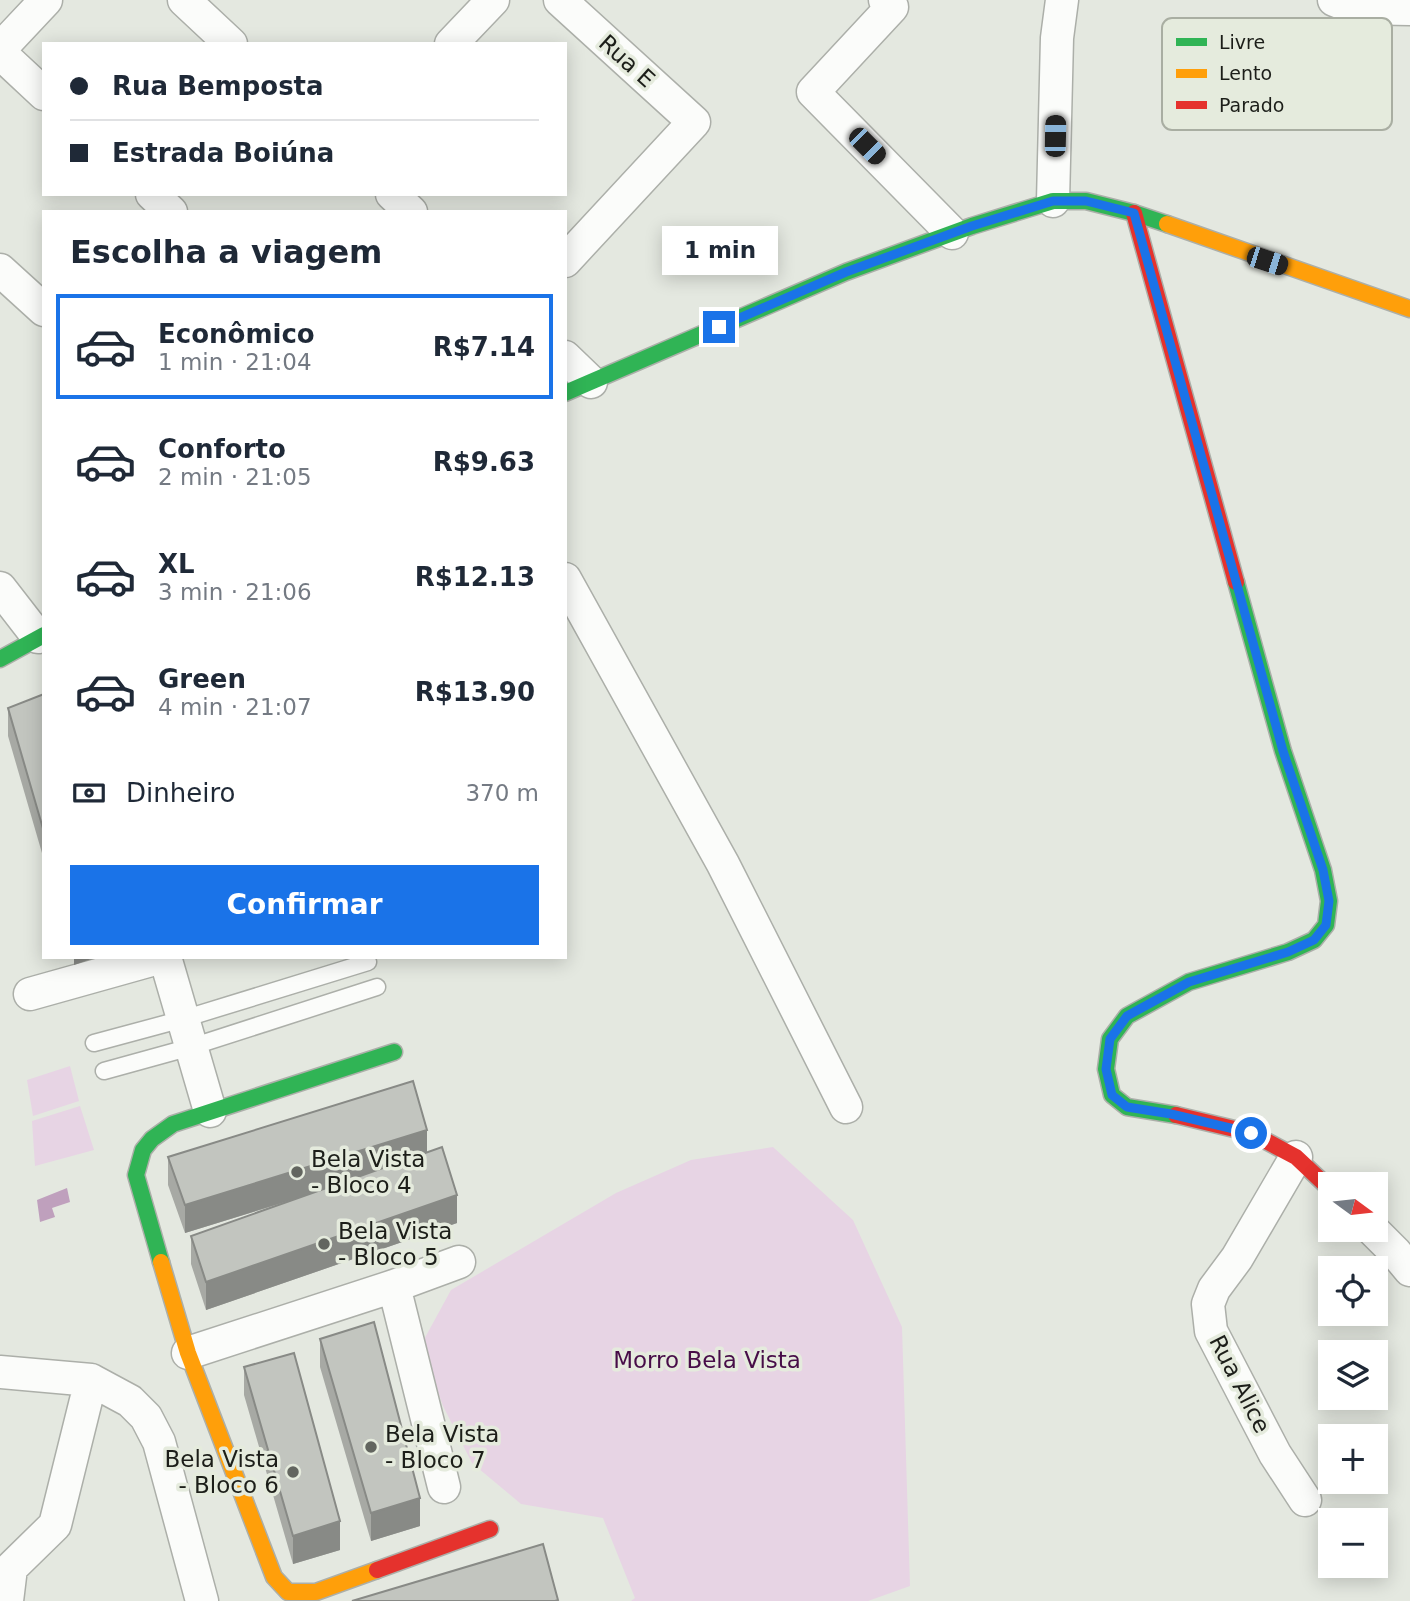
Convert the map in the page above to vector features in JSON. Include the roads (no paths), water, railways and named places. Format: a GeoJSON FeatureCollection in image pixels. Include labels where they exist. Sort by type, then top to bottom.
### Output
{"type":"FeatureCollection","features":[{"type":"Feature","properties":{"kind":"street"},"geometry":{"type":"LineString","coordinates":[[42,92],[0,51],[46,0]]}},
{"type":"Feature","properties":{"kind":"street"},"geometry":{"type":"LineString","coordinates":[[184,0],[229,42]]}},
{"type":"Feature","properties":{"kind":"street"},"geometry":{"type":"LineString","coordinates":[[453,42],[493,0]]}},
{"type":"Feature","properties":{"kind":"street","name":"Rua E"},"geometry":{"type":"LineString","coordinates":[[560,0],[694,121],[567,259]]}},
{"type":"Feature","properties":{"kind":"street"},"geometry":{"type":"LineString","coordinates":[[885,0],[892,7],[813,92],[952,233]]}},
{"type":"Feature","properties":{"kind":"street"},"geometry":{"type":"LineString","coordinates":[[1053,201],[1056,38],[1062,0]]}},
{"type":"Feature","properties":{"kind":"street"},"geometry":{"type":"LineString","coordinates":[[1334,0],[1354,8],[1410,9]]}},
{"type":"Feature","properties":{"kind":"street"},"geometry":{"type":"LineString","coordinates":[[154,196],[169,210]]}},
{"type":"Feature","properties":{"kind":"street"},"geometry":{"type":"LineString","coordinates":[[394,196],[409,210]]}},
{"type":"Feature","properties":{"kind":"street"},"geometry":{"type":"LineString","coordinates":[[567,362],[578,388],[846,272],[952,233],[1053,201],[1086,201],[1134,213],[1410,309]]}},
{"type":"Feature","properties":{"kind":"street"},"geometry":{"type":"LineString","coordinates":[[1134,213],[1283,751],[1323,870],[1329,901],[1326,925],[1314,940],[1288,952],[1189,982],[1127,1016],[1110,1039],[1106,1069],[1112,1095],[1127,1107],[1171,1114],[1251,1133],[1296,1157],[1318,1178]]}},
{"type":"Feature","properties":{"kind":"street"},"geometry":{"type":"LineString","coordinates":[[0,270],[42,308]]}},
{"type":"Feature","properties":{"kind":"street"},"geometry":{"type":"LineString","coordinates":[[567,583],[723,864],[846,1107]]}},
{"type":"Feature","properties":{"kind":"street"},"geometry":{"type":"LineString","coordinates":[[0,588],[41,636],[0,659]]}},
{"type":"Feature","properties":{"kind":"street"},"geometry":{"type":"LineString","coordinates":[[30,994],[156,959]]}},
{"type":"Feature","properties":{"kind":"street"},"geometry":{"type":"LineString","coordinates":[[164,959],[210,1111]]}},
{"type":"Feature","properties":{"kind":"street"},"geometry":{"type":"LineString","coordinates":[[394,1052],[173,1124],[148,1142],[137,1157],[136,1175],[188,1353],[274,1577],[288,1592],[316,1592],[490,1529]]}},
{"type":"Feature","properties":{"kind":"street","name":"Rua Alice"},"geometry":{"type":"LineString","coordinates":[[1296,1157],[1237,1258],[1213,1289],[1208,1304],[1211,1331],[1275,1454],[1306,1500]]}},
{"type":"Feature","properties":{"kind":"street"},"geometry":{"type":"LineString","coordinates":[[1386,1242],[1410,1270]]}},
{"type":"Feature","properties":{"kind":"street"},"geometry":{"type":"LineString","coordinates":[[188,1353],[459,1262]]}},
{"type":"Feature","properties":{"kind":"street"},"geometry":{"type":"LineString","coordinates":[[394,1286],[444,1487]]}},
{"type":"Feature","properties":{"kind":"street"},"geometry":{"type":"LineString","coordinates":[[0,1372],[91,1380],[130,1401],[146,1417],[159,1441],[202,1601]]}},
{"type":"Feature","properties":{"kind":"street"},"geometry":{"type":"LineString","coordinates":[[7,1601],[11,1568],[55,1525],[91,1380]]}},
{"type":"Feature","properties":{"kind":"lane"},"geometry":{"type":"LineString","coordinates":[[104,1071],[187,1033],[369,962]]}},
{"type":"Feature","properties":{"kind":"lane"},"geometry":{"type":"LineString","coordinates":[[94,1043],[187,1033],[377,986]]}},
{"type":"Feature","properties":{"kind":"place","name":"Bela Vista - Bloco 4"},"geometry":{"type":"Point","coordinates":[297,1172]}},
{"type":"Feature","properties":{"kind":"place","name":"Bela Vista - Bloco 5"},"geometry":{"type":"Point","coordinates":[324,1244]}},
{"type":"Feature","properties":{"kind":"place","name":"Bela Vista - Bloco 7"},"geometry":{"type":"Point","coordinates":[371,1447]}},
{"type":"Feature","properties":{"kind":"place","name":"Bela Vista - Bloco 6"},"geometry":{"type":"Point","coordinates":[293,1472]}},
{"type":"Feature","properties":{"kind":"park label","name":"Morro Bela Vista"},"geometry":{"type":"Point","coordinates":[707,1360]}}]}
